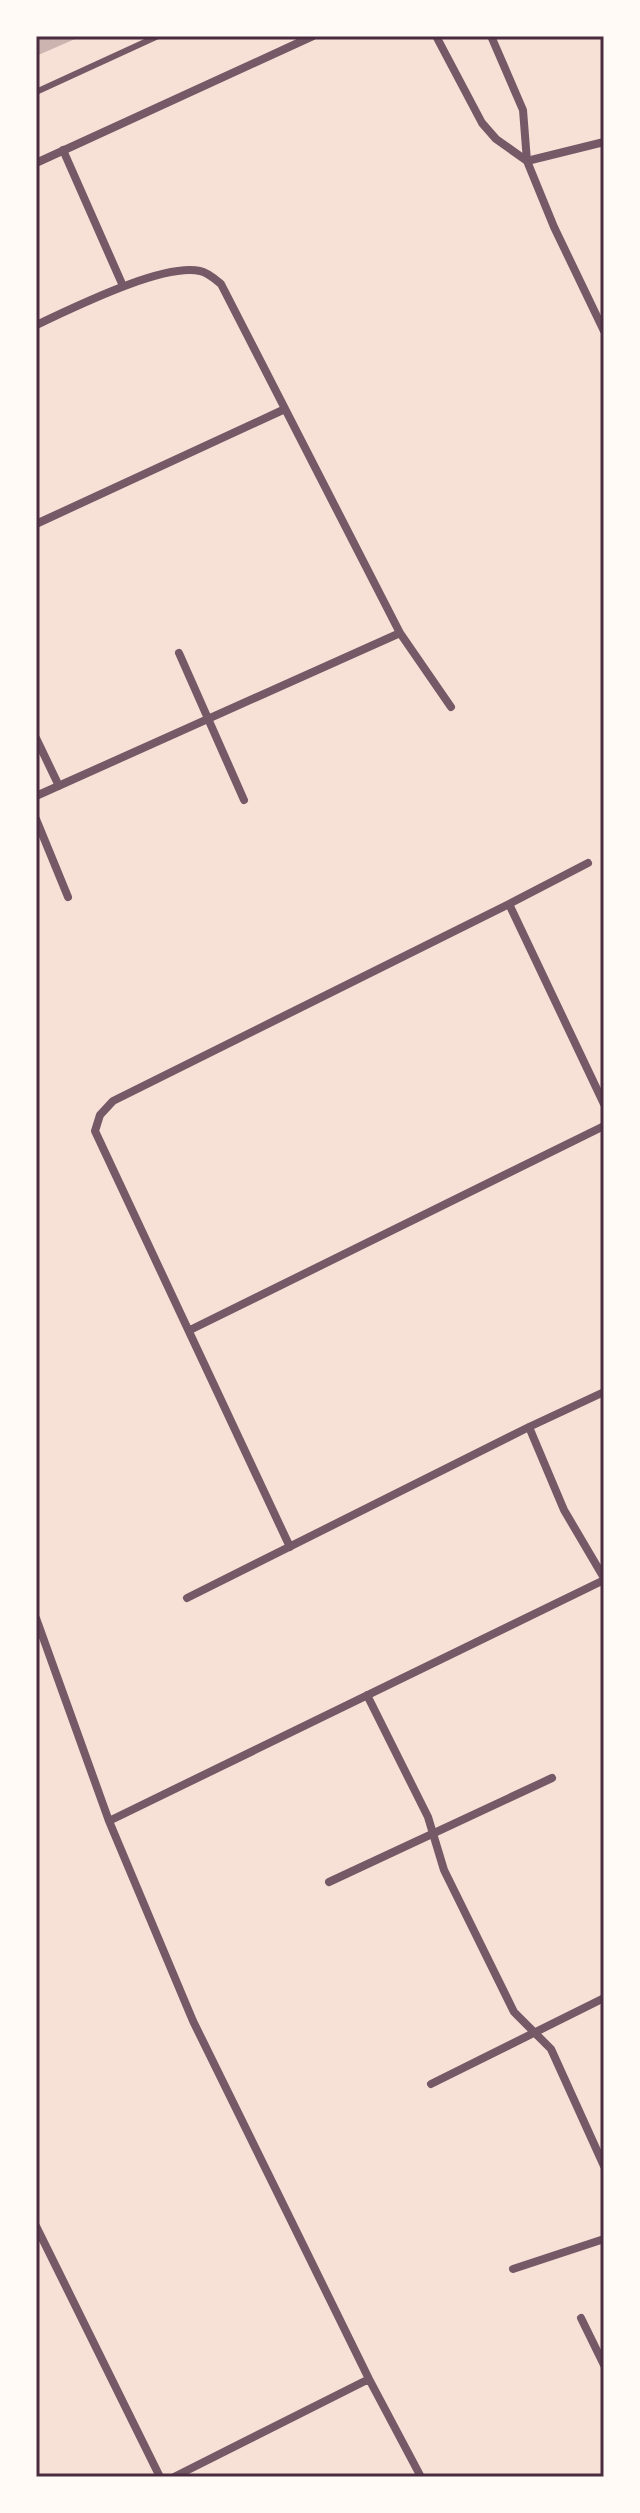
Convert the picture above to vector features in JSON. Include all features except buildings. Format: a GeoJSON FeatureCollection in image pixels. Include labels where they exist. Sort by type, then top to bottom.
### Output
{"type":"FeatureCollection","features":[{"type":"Feature","properties":{"kind":"street"},"geometry":{"type":"LineString","coordinates":[[36,163],[313,36]]}},
{"type":"Feature","properties":{"kind":"street"},"geometry":{"type":"LineString","coordinates":[[436,36],[482,123],[496,139],[527,161],[604,142]]}},
{"type":"Feature","properties":{"kind":"street"},"geometry":{"type":"LineString","coordinates":[[491,36],[523,110],[527,161],[554,227],[604,331]]}},
{"type":"Feature","properties":{"kind":"street"},"geometry":{"type":"LineString","coordinates":[[63,150],[123,286]]}},
{"type":"Feature","properties":{"kind":"street"},"geometry":{"type":"LineString","coordinates":[[36,325],[123,286],[179,270],[202,271],[221,284],[400,633],[451,707]]}},
{"type":"Feature","properties":{"kind":"street"},"geometry":{"type":"LineString","coordinates":[[36,524],[285,409]]}},
{"type":"Feature","properties":{"kind":"street"},"geometry":{"type":"LineString","coordinates":[[36,796],[400,633]]}},
{"type":"Feature","properties":{"kind":"street"},"geometry":{"type":"LineString","coordinates":[[179,653],[244,800]]}},
{"type":"Feature","properties":{"kind":"street"},"geometry":{"type":"LineString","coordinates":[[36,738],[59,786]]}},
{"type":"Feature","properties":{"kind":"street"},"geometry":{"type":"LineString","coordinates":[[36,819],[68,897]]}},
{"type":"Feature","properties":{"kind":"street"},"geometry":{"type":"LineString","coordinates":[[290,1547],[95,1131],[100,1115],[113,1101],[588,863]]}},
{"type":"Feature","properties":{"kind":"street"},"geometry":{"type":"LineString","coordinates":[[509,904],[604,1104]]}},
{"type":"Feature","properties":{"kind":"street"},"geometry":{"type":"LineString","coordinates":[[190,1330],[604,1126]]}},
{"type":"Feature","properties":{"kind":"street"},"geometry":{"type":"LineString","coordinates":[[187,1598],[604,1392]]}},
{"type":"Feature","properties":{"kind":"street"},"geometry":{"type":"LineString","coordinates":[[109,1821],[604,1579],[564,1510],[529,1427]]}},
{"type":"Feature","properties":{"kind":"street"},"geometry":{"type":"LineString","coordinates":[[36,1618],[109,1821],[193,2021],[369,2379],[421,2477]]}},
{"type":"Feature","properties":{"kind":"street"},"geometry":{"type":"LineString","coordinates":[[367,1695],[428,1817],[444,1870],[514,2012],[551,2049],[604,2166]]}},
{"type":"Feature","properties":{"kind":"street"},"geometry":{"type":"LineString","coordinates":[[329,1882],[552,1778]]}},
{"type":"Feature","properties":{"kind":"street"},"geometry":{"type":"LineString","coordinates":[[431,2084],[604,1998]]}},
{"type":"Feature","properties":{"kind":"street"},"geometry":{"type":"LineString","coordinates":[[36,2226],[160,2477]]}},
{"type":"Feature","properties":{"kind":"street"},"geometry":{"type":"LineString","coordinates":[[513,2269],[604,2239]]}},
{"type":"Feature","properties":{"kind":"street"},"geometry":{"type":"LineString","coordinates":[[581,2318],[604,2365]]}},
{"type":"Feature","properties":{"kind":"street"},"geometry":{"type":"LineString","coordinates":[[174,2477],[369,2379]]}},
{"type":"Feature","properties":{"kind":"lane"},"geometry":{"type":"LineString","coordinates":[[36,92],[158,36]]}}]}
